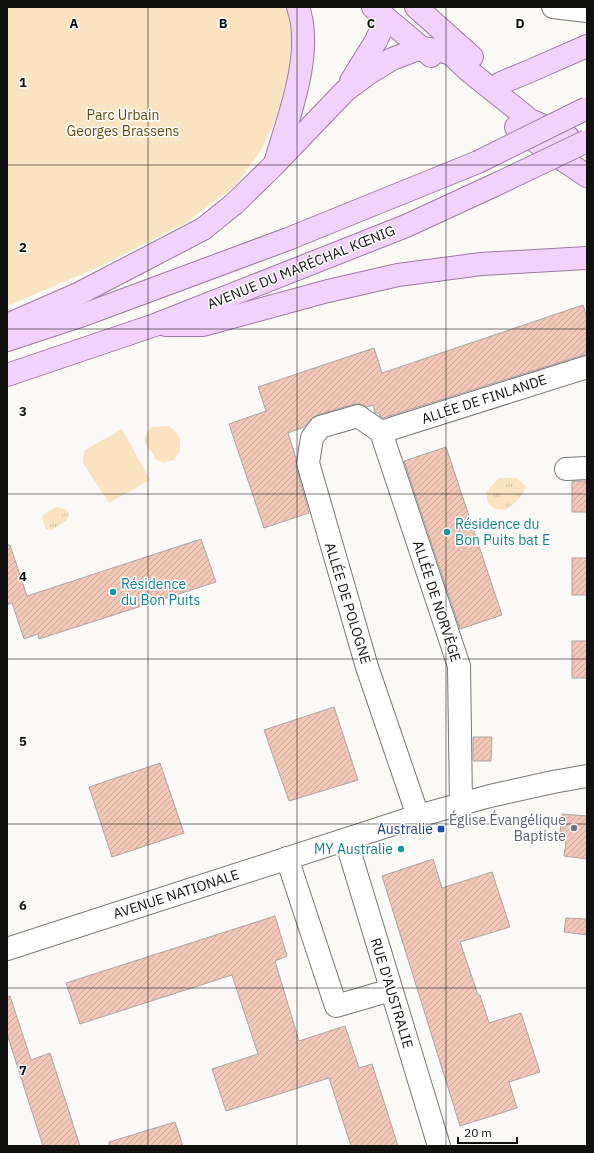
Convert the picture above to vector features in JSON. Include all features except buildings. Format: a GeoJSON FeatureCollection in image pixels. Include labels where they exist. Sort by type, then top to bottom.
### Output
{"type":"FeatureCollection","features":[{"type":"Feature","properties":{"kind":"main road"},"geometry":{"type":"LineString","coordinates":[[274,165],[293,103],[301,65],[304,42],[298,7]]}},
{"type":"Feature","properties":{"kind":"main road"},"geometry":{"type":"LineString","coordinates":[[416,7],[436,17],[501,83],[578,139],[587,148]]}},
{"type":"Feature","properties":{"kind":"main road"},"geometry":{"type":"LineString","coordinates":[[345,91],[376,41],[383,11]]}},
{"type":"Feature","properties":{"kind":"main road"},"geometry":{"type":"LineString","coordinates":[[383,11],[421,48],[504,118],[523,133],[587,176]]}},
{"type":"Feature","properties":{"kind":"main road"},"geometry":{"type":"LineString","coordinates":[[501,83],[530,72],[587,46]]}},
{"type":"Feature","properties":{"kind":"main road"},"geometry":{"type":"LineString","coordinates":[[7,325],[80,293],[203,229],[234,204],[274,165],[345,91],[369,73],[392,59],[421,48],[438,50],[451,54],[470,72],[530,120],[578,139]]}},
{"type":"Feature","properties":{"kind":"main road"},"geometry":{"type":"LineString","coordinates":[[7,340],[86,314],[288,239],[478,162],[587,108]]}},
{"type":"Feature","properties":{"kind":"main road","name":"AVENUE DU MARÉCHAL KŒNIG"},"geometry":{"type":"LineString","coordinates":[[7,375],[154,325],[406,226],[499,183],[578,139]]}},
{"type":"Feature","properties":{"kind":"main road"},"geometry":{"type":"LineString","coordinates":[[154,325],[203,325],[328,291],[398,275],[481,264],[579,258],[587,243]]}},
{"type":"Feature","properties":{"kind":"street"},"geometry":{"type":"LineString","coordinates":[[553,7],[587,11]]}},
{"type":"Feature","properties":{"kind":"street","name":"ALLÉE DE FINLANDE"},"geometry":{"type":"LineString","coordinates":[[381,432],[587,367]]}},
{"type":"Feature","properties":{"kind":"street","name":"ALLÉE DE POLOGNE"},"geometry":{"type":"LineString","coordinates":[[381,432],[358,416],[320,427],[312,438],[308,463],[367,666],[418,816]]}},
{"type":"Feature","properties":{"kind":"street","name":"ALLÉE DE NORVÈGE"},"geometry":{"type":"LineString","coordinates":[[381,432],[459,666],[461,804]]}},
{"type":"Feature","properties":{"kind":"street","name":"AVENUE NATIONALE"},"geometry":{"type":"LineString","coordinates":[[7,949],[418,816],[518,790],[587,776]]}},
{"type":"Feature","properties":{"kind":"street","name":"RUE D'AUSTRALIE"},"geometry":{"type":"LineString","coordinates":[[346,840],[440,1146]]}},
{"type":"Feature","properties":{"kind":"street"},"geometry":{"type":"LineString","coordinates":[[287,858],[336,1006],[391,990]]}},
{"type":"Feature","properties":{"kind":"green space","name":"Parc Urbain Georges Brassens"},"geometry":{"type":"Polygon","coordinates":[[[7,7],[286,7],[292,29],[289,73],[276,119],[261,150],[236,185],[187,222],[101,266],[7,306],[7,7]]]}},
{"type":"Feature","properties":{"kind":"green space"},"geometry":{"type":"Polygon","coordinates":[[[169,426],[177,433],[180,440],[180,451],[174,460],[163,463],[155,459],[146,445],[145,438],[148,431],[152,427],[169,426]]]}},
{"type":"Feature","properties":{"kind":"green space"},"geometry":{"type":"Polygon","coordinates":[[[122,429],[150,480],[109,503],[83,463],[83,456],[85,450],[122,429]]]}},
{"type":"Feature","properties":{"kind":"green space"},"geometry":{"type":"Polygon","coordinates":[[[499,478],[516,478],[527,487],[518,500],[506,510],[495,509],[488,503],[486,492],[499,478]]]}},
{"type":"Feature","properties":{"kind":"green space"},"geometry":{"type":"Polygon","coordinates":[[[57,507],[65,509],[69,513],[67,520],[52,530],[46,529],[42,518],[47,512],[57,507]]]}},
{"type":"Feature","properties":{"kind":"place","name":"Résidence du Bon Puits bat E"},"geometry":{"type":"Point","coordinates":[447,532]}},
{"type":"Feature","properties":{"kind":"place","name":"Résidence du Bon Puits"},"geometry":{"type":"Point","coordinates":[113,592]}},
{"type":"Feature","properties":{"kind":"place","name":"Église Évangélique Baptiste"},"geometry":{"type":"Point","coordinates":[574,828]}},
{"type":"Feature","properties":{"kind":"place","name":"Australie"},"geometry":{"type":"Point","coordinates":[441,829]}},
{"type":"Feature","properties":{"kind":"place","name":"MY Australie"},"geometry":{"type":"Point","coordinates":[401,849]}}]}
